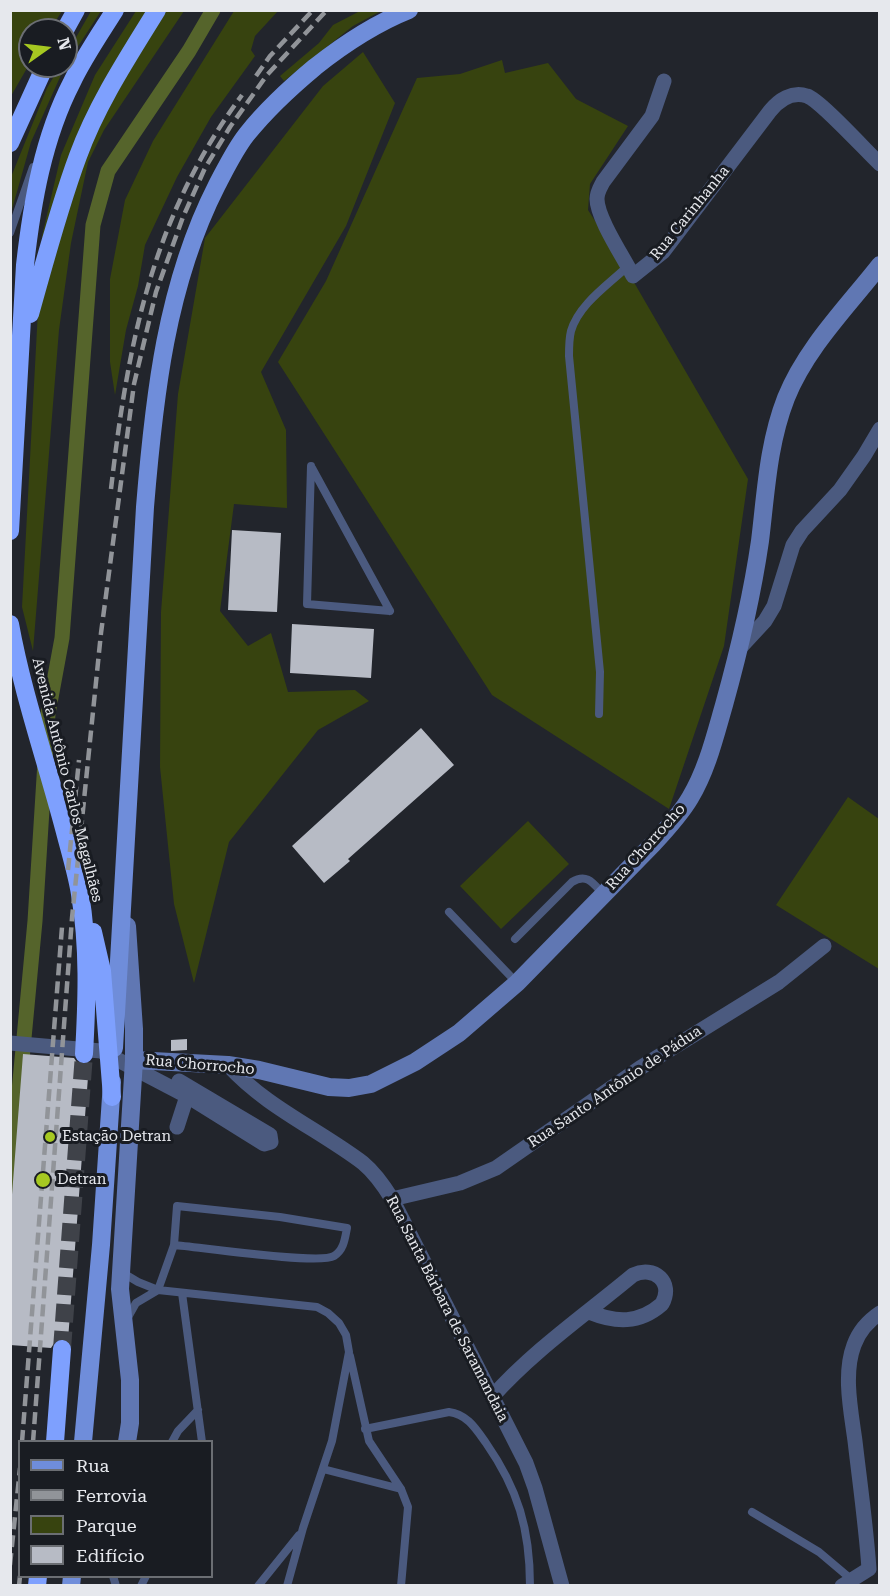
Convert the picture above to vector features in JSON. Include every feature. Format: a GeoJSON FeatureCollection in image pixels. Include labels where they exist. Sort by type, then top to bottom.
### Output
{"type":"FeatureCollection","features":[{"type":"Feature","properties":{"kind":"highway"},"geometry":{"type":"LineString","coordinates":[[10,531],[25,265],[39,175],[57,115],[72,82],[115,10]]}},
{"type":"Feature","properties":{"kind":"highway"},"geometry":{"type":"LineString","coordinates":[[21,345],[78,155],[97,113],[157,10]]}},
{"type":"Feature","properties":{"kind":"highway"},"geometry":{"type":"LineString","coordinates":[[10,113],[36,78]]}},
{"type":"Feature","properties":{"kind":"highway"},"geometry":{"type":"LineString","coordinates":[[10,143],[40,78]]}},
{"type":"Feature","properties":{"kind":"highway","name":"Avenida Antônio Carlos Magalhães"},"geometry":{"type":"LineString","coordinates":[[10,624],[21,676],[80,892],[86,950],[87,1005],[84,1054]]}},
{"type":"Feature","properties":{"kind":"highway"},"geometry":{"type":"LineString","coordinates":[[80,892],[102,971],[112,1097]]}},
{"type":"Feature","properties":{"kind":"highway"},"geometry":{"type":"LineString","coordinates":[[55,1440],[62,1349]]}},
{"type":"Feature","properties":{"kind":"main road"},"geometry":{"type":"LineString","coordinates":[[83,1440],[112,1097],[145,507],[152,422],[164,344],[191,244],[206,206],[223,172],[247,135],[297,82],[346,44],[374,26],[409,10]]}},
{"type":"Feature","properties":{"kind":"street"},"geometry":{"type":"LineString","coordinates":[[628,266],[600,215],[597,198],[603,182],[652,116],[664,81]]}},
{"type":"Feature","properties":{"kind":"street","name":"Rua Carinhanha"},"geometry":{"type":"LineString","coordinates":[[628,266],[633,276],[663,252],[776,103],[784,98],[793,95],[810,96],[879,164]]}},
{"type":"Feature","properties":{"kind":"street","name":"Rua Chorrocho"},"geometry":{"type":"LineString","coordinates":[[134,1060],[228,1065],[329,1087],[350,1088],[371,1084],[415,1062],[459,1033],[517,983],[653,844],[675,820],[690,798],[713,742],[740,648],[756,572],[773,437],[786,398],[815,347],[879,265]]}},
{"type":"Feature","properties":{"kind":"street"},"geometry":{"type":"LineString","coordinates":[[740,648],[765,621],[774,606],[794,545],[802,531],[840,490],[864,456],[879,429]]}},
{"type":"Feature","properties":{"kind":"street"},"geometry":{"type":"LineString","coordinates":[[123,874],[134,1029],[121,1271],[123,1330],[131,1404],[127,1440]]}},
{"type":"Feature","properties":{"kind":"street","name":"Rua Santo Antônio de Pádua"},"geometry":{"type":"LineString","coordinates":[[392,1199],[460,1183],[496,1168],[640,1068],[779,982],[824,946]]}},
{"type":"Feature","properties":{"kind":"street"},"geometry":{"type":"LineString","coordinates":[[10,1043],[61,1050],[101,1051],[187,1096],[264,1144],[271,1142],[270,1135],[179,1081]]}},
{"type":"Feature","properties":{"kind":"street","name":"Rua Santa Bárbara de Saramandaia"},"geometry":{"type":"LineString","coordinates":[[228,1065],[262,1097],[364,1164],[382,1183],[526,1463],[562,1586]]}},
{"type":"Feature","properties":{"kind":"street"},"geometry":{"type":"LineString","coordinates":[[177,1127],[187,1096]]}},
{"type":"Feature","properties":{"kind":"street"},"geometry":{"type":"LineString","coordinates":[[492,1397],[532,1356],[633,1275],[640,1271],[651,1272],[664,1284],[666,1294],[662,1304],[633,1319],[625,1321],[608,1319],[589,1312]]}},
{"type":"Feature","properties":{"kind":"street"},"geometry":{"type":"LineString","coordinates":[[847,1582],[874,1574],[867,1542],[850,1405],[850,1364],[853,1346],[860,1331],[879,1313]]}},
{"type":"Feature","properties":{"kind":"lane"},"geometry":{"type":"LineString","coordinates":[[10,233],[33,166],[57,115]]}},
{"type":"Feature","properties":{"kind":"lane"},"geometry":{"type":"LineString","coordinates":[[599,714],[600,672],[569,356],[570,333],[577,317],[587,304],[628,266]]}},
{"type":"Feature","properties":{"kind":"lane"},"geometry":{"type":"LineString","coordinates":[[311,466],[384,601],[390,611],[307,604],[311,466]]}},
{"type":"Feature","properties":{"kind":"lane"},"geometry":{"type":"LineString","coordinates":[[515,939],[572,882],[579,878],[590,880],[603,894]]}},
{"type":"Feature","properties":{"kind":"lane"},"geometry":{"type":"LineString","coordinates":[[449,912],[517,983]]}},
{"type":"Feature","properties":{"kind":"lane"},"geometry":{"type":"LineString","coordinates":[[123,1330],[136,1303],[158,1290],[174,1245],[177,1206],[279,1217],[347,1228],[339,1253],[327,1259],[174,1245]]}},
{"type":"Feature","properties":{"kind":"lane"},"geometry":{"type":"LineString","coordinates":[[121,1271],[138,1282],[158,1290],[316,1307],[328,1313],[339,1323],[346,1335],[369,1441],[401,1489],[408,1507],[400,1586]]}},
{"type":"Feature","properties":{"kind":"lane"},"geometry":{"type":"LineString","coordinates":[[182,1293],[202,1440]]}},
{"type":"Feature","properties":{"kind":"lane"},"geometry":{"type":"LineString","coordinates":[[287,1586],[303,1528],[332,1441],[349,1352]]}},
{"type":"Feature","properties":{"kind":"lane"},"geometry":{"type":"LineString","coordinates":[[173,1440],[178,1431],[198,1410]]}},
{"type":"Feature","properties":{"kind":"lane"},"geometry":{"type":"LineString","coordinates":[[365,1429],[449,1412],[458,1413],[466,1418],[502,1467],[521,1509],[527,1535],[530,1586]]}},
{"type":"Feature","properties":{"kind":"lane"},"geometry":{"type":"LineString","coordinates":[[323,1469],[401,1489]]}},
{"type":"Feature","properties":{"kind":"lane"},"geometry":{"type":"LineString","coordinates":[[752,1512],[819,1552],[847,1582]]}},
{"type":"Feature","properties":{"kind":"lane"},"geometry":{"type":"LineString","coordinates":[[258,1586],[303,1528]]}},
{"type":"Feature","properties":{"kind":"green space"},"geometry":{"type":"Polygon","coordinates":[[[11,10],[62,11],[58,18],[18,18],[18,78],[21,78],[11,96],[11,10]]]}},
{"type":"Feature","properties":{"kind":"green space"},"geometry":{"type":"Polygon","coordinates":[[[91,11],[101,11],[78,46],[78,34],[91,11]]]}},
{"type":"Feature","properties":{"kind":"green space"},"geometry":{"type":"Polygon","coordinates":[[[136,11],[184,11],[104,130],[88,162],[71,243],[59,330],[33,651],[22,607],[42,236],[61,155],[95,75],[136,11]]]}},
{"type":"Feature","properties":{"kind":"green space"},"geometry":{"type":"Polygon","coordinates":[[[234,11],[278,11],[255,36],[251,50],[255,56],[211,117],[177,177],[145,245],[138,286],[126,330],[115,395],[110,362],[110,279],[125,200],[153,141],[234,11]]]}},
{"type":"Feature","properties":{"kind":"green space"},"geometry":{"type":"Polygon","coordinates":[[[360,11],[381,11],[353,26],[284,81],[280,76],[319,43],[333,25],[360,11]]]}},
{"type":"Feature","properties":{"kind":"green space"},"geometry":{"type":"Polygon","coordinates":[[[363,52],[395,103],[346,226],[261,372],[286,430],[287,508],[234,504],[220,611],[248,646],[271,633],[288,692],[355,690],[369,701],[318,730],[229,842],[194,983],[174,904],[160,767],[161,612],[178,394],[205,238],[323,86],[363,52]]]}},
{"type":"Feature","properties":{"kind":"green space"},"geometry":{"type":"Polygon","coordinates":[[[502,60],[505,73],[548,63],[576,99],[628,126],[590,184],[588,210],[628,272],[748,479],[724,646],[669,809],[492,695],[278,362],[326,281],[417,78],[460,74],[502,60]]]}},
{"type":"Feature","properties":{"kind":"green space"},"geometry":{"type":"Polygon","coordinates":[[[53,78],[60,78],[31,142],[11,213],[11,177],[53,78]]]}},
{"type":"Feature","properties":{"kind":"green space"},"geometry":{"type":"Polygon","coordinates":[[[848,797],[879,819],[879,969],[776,905],[848,797]]]}},
{"type":"Feature","properties":{"kind":"green space"},"geometry":{"type":"Polygon","coordinates":[[[528,821],[569,864],[501,929],[460,886],[528,821]]]}},
{"type":"Feature","properties":{"kind":"building"},"geometry":{"type":"Polygon","coordinates":[[[232,530],[281,533],[277,612],[228,610],[232,530]]]}},
{"type":"Feature","properties":{"kind":"building"},"geometry":{"type":"Polygon","coordinates":[[[292,624],[374,629],[371,678],[290,673],[292,624]]]}},
{"type":"Feature","properties":{"kind":"building"},"geometry":{"type":"Polygon","coordinates":[[[421,728],[454,765],[324,883],[292,846],[421,728]]]}},
{"type":"Feature","properties":{"kind":"building"},"geometry":{"type":"Polygon","coordinates":[[[187,1039],[187,1050],[171,1051],[171,1040],[187,1039]]]}},
{"type":"Feature","properties":{"kind":"building","name":"Estação Detran"},"geometry":{"type":"Polygon","coordinates":[[[23,1054],[74,1058],[78,1064],[89,1064],[68,1340],[57,1339],[51,1348],[10,1345],[10,1220],[23,1054]]]}},
{"type":"Feature","properties":{"kind":"waterway"},"geometry":{"type":"LineString","coordinates":[[10,1187],[35,921],[48,714],[62,638],[93,225],[108,171],[189,51],[213,10]]}},
{"type":"Feature","properties":{"kind":"tunnel"},"geometry":{"type":"LineString","coordinates":[[62,1349],[84,1054]]}},
{"type":"Feature","properties":{"kind":"railway"},"geometry":{"type":"LineString","coordinates":[[256,76],[270,56],[313,10]]}},
{"type":"Feature","properties":{"kind":"railway"},"geometry":{"type":"LineString","coordinates":[[33,1440],[72,918],[101,633],[134,384],[156,292],[183,217],[205,168],[230,127],[267,75],[327,10]]}},
{"type":"Feature","properties":{"kind":"railway"},"geometry":{"type":"LineString","coordinates":[[111,489],[126,383],[149,283],[165,235],[186,187],[211,141],[242,95]]}},
{"type":"Feature","properties":{"kind":"railway"},"geometry":{"type":"LineString","coordinates":[[68,870],[79,760]]}},
{"type":"Feature","properties":{"kind":"railway"},"geometry":{"type":"LineString","coordinates":[[22,1440],[62,927]]}},
{"type":"Feature","properties":{"kind":"railway"},"geometry":{"type":"LineString","coordinates":[[10,1565],[18,1487]]}},
{"type":"Feature","properties":{"kind":"railway"},"geometry":{"type":"LineString","coordinates":[[19,1586],[20,1578]]}},
{"type":"Feature","properties":{"kind":"place","name":"Estação Detran"},"geometry":{"type":"Point","coordinates":[50,1137]}},
{"type":"Feature","properties":{"kind":"place","name":"Detran"},"geometry":{"type":"Point","coordinates":[43,1180]}}]}
